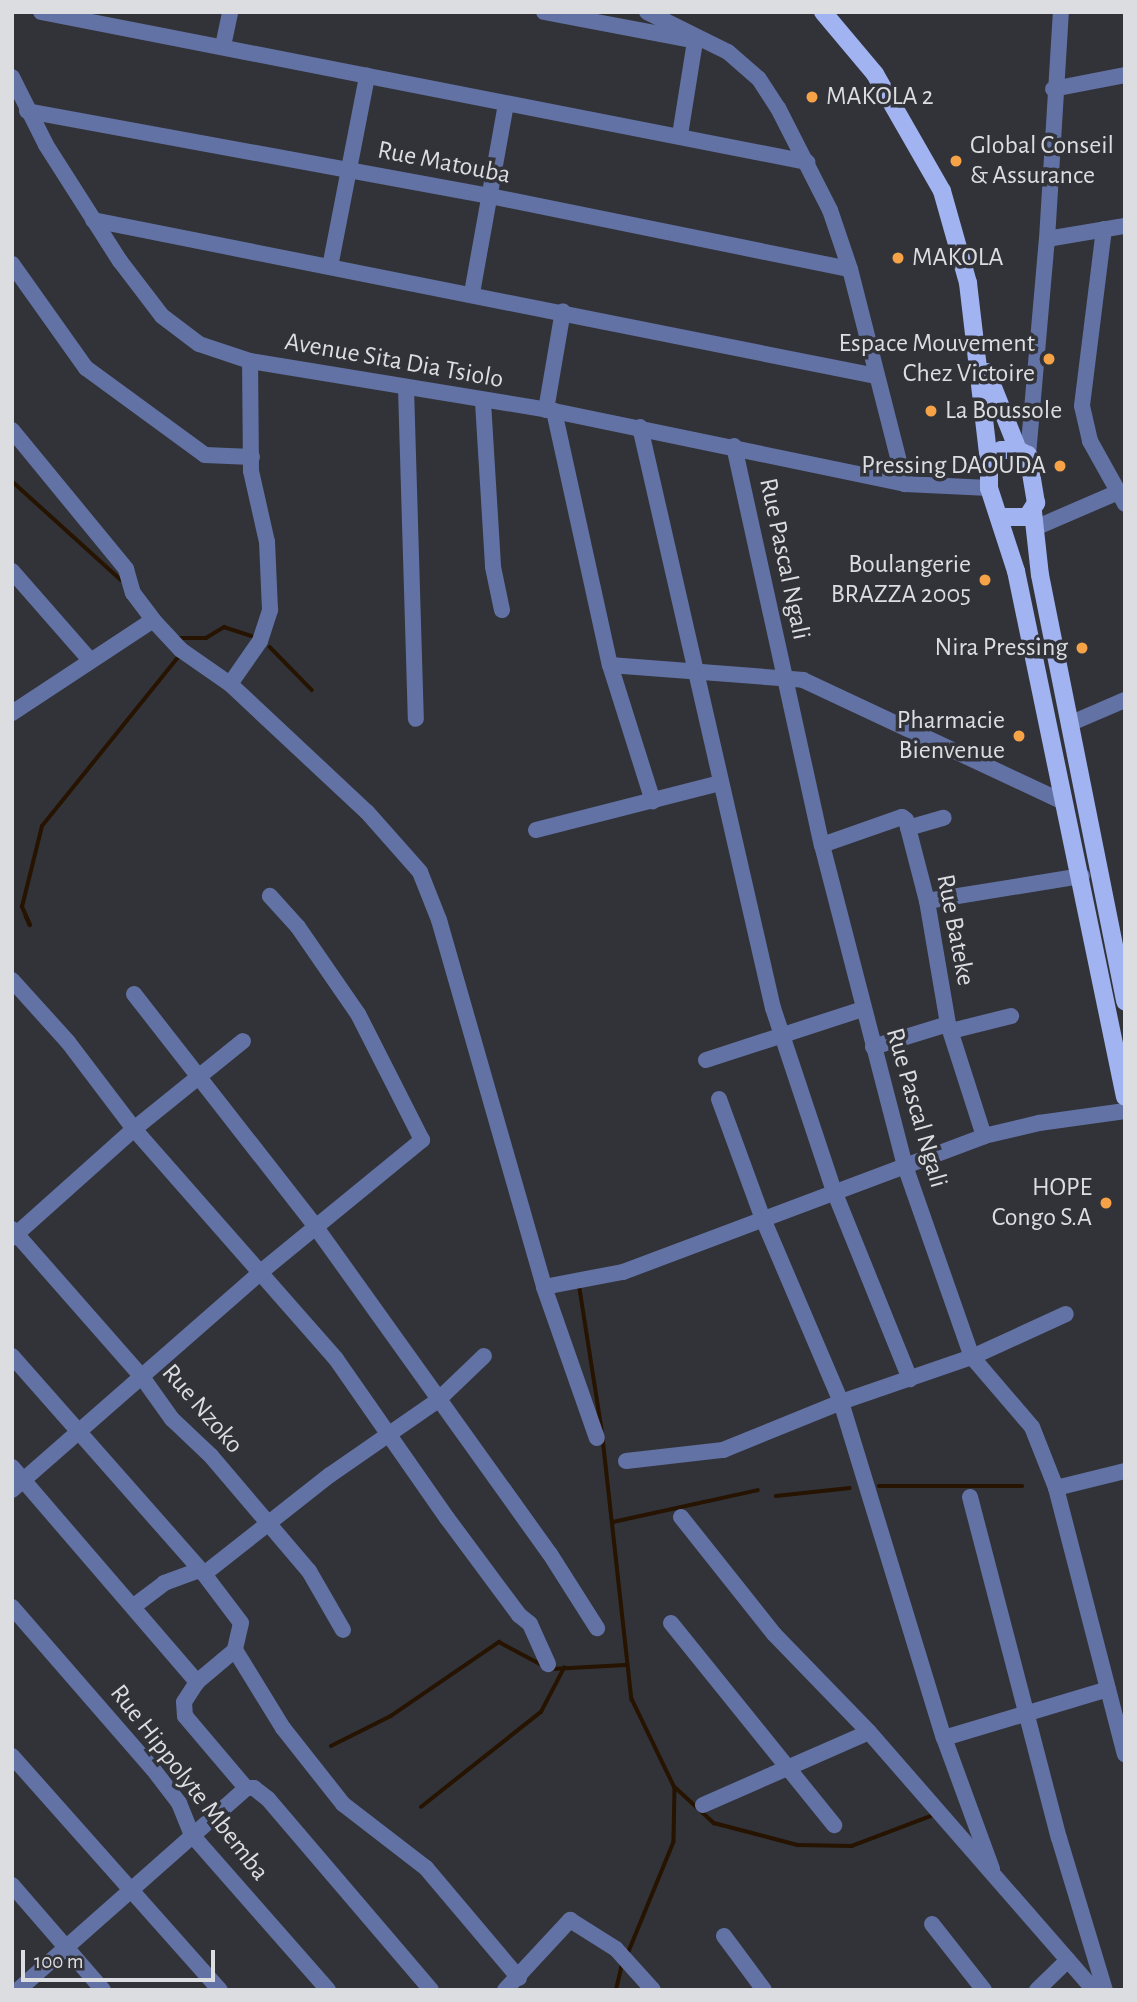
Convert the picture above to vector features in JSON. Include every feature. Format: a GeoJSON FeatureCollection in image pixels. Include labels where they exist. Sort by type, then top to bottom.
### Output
{"type":"FeatureCollection","features":[{"type":"Feature","properties":{"kind":"main road"},"geometry":{"type":"LineString","coordinates":[[823,12],[876,74],[942,191],[968,283],[979,350],[989,488],[1016,571],[1063,802],[1082,876],[1125,1097]]}},
{"type":"Feature","properties":{"kind":"main road"},"geometry":{"type":"LineString","coordinates":[[979,350],[1036,482],[1034,520],[1040,575],[1069,724],[1116,927],[1125,1002]]}},
{"type":"Feature","properties":{"kind":"main road"},"geometry":{"type":"LineString","coordinates":[[989,462],[1001,450],[1023,452]]}},
{"type":"Feature","properties":{"kind":"main road"},"geometry":{"type":"LineString","coordinates":[[1000,517],[1034,520]]}},
{"type":"Feature","properties":{"kind":"street"},"geometry":{"type":"LineString","coordinates":[[41,12],[807,162]]}},
{"type":"Feature","properties":{"kind":"street"},"geometry":{"type":"LineString","coordinates":[[223,46],[230,12]]}},
{"type":"Feature","properties":{"kind":"street"},"geometry":{"type":"LineString","coordinates":[[544,12],[695,41],[728,52]]}},
{"type":"Feature","properties":{"kind":"street"},"geometry":{"type":"LineString","coordinates":[[647,12],[728,52],[759,79],[807,162],[830,210],[850,270],[905,484]]}},
{"type":"Feature","properties":{"kind":"street"},"geometry":{"type":"LineString","coordinates":[[1023,452],[1047,239],[1053,89],[1060,12]]}},
{"type":"Feature","properties":{"kind":"street"},"geometry":{"type":"LineString","coordinates":[[680,135],[695,41]]}},
{"type":"Feature","properties":{"kind":"street"},"geometry":{"type":"LineString","coordinates":[[1053,89],[1125,75]]}},
{"type":"Feature","properties":{"kind":"street"},"geometry":{"type":"LineString","coordinates":[[330,267],[367,76]]}},
{"type":"Feature","properties":{"kind":"street","name":"Avenue Sita Dia Tsiolo"},"geometry":{"type":"LineString","coordinates":[[12,77],[27,111],[93,220],[162,316],[199,344],[250,361],[483,402],[550,410],[734,446],[905,484],[989,488]]}},
{"type":"Feature","properties":{"kind":"street"},"geometry":{"type":"LineString","coordinates":[[472,293],[506,104]]}},
{"type":"Feature","properties":{"kind":"street","name":"Rue Matouba"},"geometry":{"type":"LineString","coordinates":[[27,111],[490,196],[850,270]]}},
{"type":"Feature","properties":{"kind":"street"},"geometry":{"type":"LineString","coordinates":[[93,220],[563,311],[876,376]]}},
{"type":"Feature","properties":{"kind":"street"},"geometry":{"type":"LineString","coordinates":[[1047,239],[1125,226]]}},
{"type":"Feature","properties":{"kind":"street"},"geometry":{"type":"LineString","coordinates":[[1034,520],[1120,498],[1090,441],[1082,406],[1104,229]]}},
{"type":"Feature","properties":{"kind":"street"},"geometry":{"type":"LineString","coordinates":[[12,264],[86,368],[205,455],[252,457]]}},
{"type":"Feature","properties":{"kind":"street"},"geometry":{"type":"LineString","coordinates":[[563,311],[550,410],[610,665],[653,801]]}},
{"type":"Feature","properties":{"kind":"street"},"geometry":{"type":"LineString","coordinates":[[230,684],[260,640],[270,610],[267,542],[252,457],[250,361]]}},
{"type":"Feature","properties":{"kind":"street"},"geometry":{"type":"LineString","coordinates":[[405,388],[415,719]]}},
{"type":"Feature","properties":{"kind":"street"},"geometry":{"type":"LineString","coordinates":[[483,402],[493,567],[502,610]]}},
{"type":"Feature","properties":{"kind":"street"},"geometry":{"type":"LineString","coordinates":[[640,427],[782,1035],[834,1191],[910,1379]]}},
{"type":"Feature","properties":{"kind":"street"},"geometry":{"type":"LineString","coordinates":[[12,430],[126,569],[133,593],[153,620],[181,650],[230,684],[367,812],[420,872],[439,920],[544,1287],[597,1438]]}},
{"type":"Feature","properties":{"kind":"street","name":"Rue Pascal Ngali"},"geometry":{"type":"LineString","coordinates":[[734,446],[822,845],[905,1166],[972,1357],[1032,1427],[1056,1488],[1125,1754]]}},
{"type":"Feature","properties":{"kind":"street"},"geometry":{"type":"LineString","coordinates":[[12,570],[90,660]]}},
{"type":"Feature","properties":{"kind":"street"},"geometry":{"type":"LineString","coordinates":[[12,713],[153,620]]}},
{"type":"Feature","properties":{"kind":"street"},"geometry":{"type":"LineString","coordinates":[[610,665],[785,679],[818,685],[1063,802]]}},
{"type":"Feature","properties":{"kind":"street"},"geometry":{"type":"LineString","coordinates":[[1069,724],[1125,700]]}},
{"type":"Feature","properties":{"kind":"street"},"geometry":{"type":"LineString","coordinates":[[536,830],[721,783]]}},
{"type":"Feature","properties":{"kind":"street"},"geometry":{"type":"LineString","coordinates":[[822,845],[902,817],[908,828],[944,818]]}},
{"type":"Feature","properties":{"kind":"street","name":"Rue Bateke"},"geometry":{"type":"LineString","coordinates":[[908,828],[927,901],[949,1028],[984,1136]]}},
{"type":"Feature","properties":{"kind":"street"},"geometry":{"type":"LineString","coordinates":[[927,901],[1082,876]]}},
{"type":"Feature","properties":{"kind":"street"},"geometry":{"type":"LineString","coordinates":[[18,1485],[262,1271],[422,1140],[358,1014],[298,927],[270,896]]}},
{"type":"Feature","properties":{"kind":"street"},"geometry":{"type":"LineString","coordinates":[[12,980],[68,1042],[134,1129],[262,1271],[391,1431],[447,1518],[519,1615],[530,1624],[548,1664]]}},
{"type":"Feature","properties":{"kind":"street"},"geometry":{"type":"LineString","coordinates":[[134,994],[315,1227],[437,1401],[550,1554],[597,1628]]}},
{"type":"Feature","properties":{"kind":"street"},"geometry":{"type":"LineString","coordinates":[[706,1060],[863,1009]]}},
{"type":"Feature","properties":{"kind":"street"},"geometry":{"type":"LineString","coordinates":[[873,1047],[1012,1016]]}},
{"type":"Feature","properties":{"kind":"street"},"geometry":{"type":"LineString","coordinates":[[14,1234],[134,1129],[243,1041]]}},
{"type":"Feature","properties":{"kind":"street"},"geometry":{"type":"LineString","coordinates":[[719,1099],[763,1219],[841,1402],[944,1738],[997,1881]]}},
{"type":"Feature","properties":{"kind":"street"},"geometry":{"type":"LineString","coordinates":[[544,1287],[622,1272],[984,1136],[1039,1123],[1125,1111]]}},
{"type":"Feature","properties":{"kind":"street","name":"Rue Nzoko"},"geometry":{"type":"LineString","coordinates":[[14,1234],[142,1377],[172,1419],[268,1522],[325,1592],[343,1630]]}},
{"type":"Feature","properties":{"kind":"street"},"geometry":{"type":"LineString","coordinates":[[626,1461],[723,1450],[841,1402],[972,1357],[1066,1314]]}},
{"type":"Feature","properties":{"kind":"street"},"geometry":{"type":"LineString","coordinates":[[12,1356],[202,1572],[241,1623],[234,1650],[197,1682],[184,1702],[185,1716],[246,1788]]}},
{"type":"Feature","properties":{"kind":"street"},"geometry":{"type":"LineString","coordinates":[[134,1606],[164,1583],[202,1572],[391,1431],[437,1401],[484,1356]]}},
{"type":"Feature","properties":{"kind":"street"},"geometry":{"type":"LineString","coordinates":[[12,1467],[18,1485],[134,1606],[197,1682]]}},
{"type":"Feature","properties":{"kind":"street"},"geometry":{"type":"LineString","coordinates":[[1056,1488],[1125,1471]]}},
{"type":"Feature","properties":{"kind":"street"},"geometry":{"type":"LineString","coordinates":[[970,1497],[1024,1713],[1105,1990]]}},
{"type":"Feature","properties":{"kind":"street"},"geometry":{"type":"LineString","coordinates":[[681,1517],[774,1634],[869,1732],[1094,1990]]}},
{"type":"Feature","properties":{"kind":"street","name":"Rue Hippolyte Mbemba"},"geometry":{"type":"LineString","coordinates":[[12,1606],[153,1769],[179,1803],[192,1835],[328,1990]]}},
{"type":"Feature","properties":{"kind":"street"},"geometry":{"type":"LineString","coordinates":[[671,1623],[784,1768],[834,1825]]}},
{"type":"Feature","properties":{"kind":"street"},"geometry":{"type":"LineString","coordinates":[[234,1650],[283,1728],[343,1804],[426,1868],[519,1978]]}},
{"type":"Feature","properties":{"kind":"street"},"geometry":{"type":"LineString","coordinates":[[944,1738],[1108,1689]]}},
{"type":"Feature","properties":{"kind":"street"},"geometry":{"type":"LineString","coordinates":[[703,1805],[869,1732]]}},
{"type":"Feature","properties":{"kind":"street"},"geometry":{"type":"LineString","coordinates":[[12,1756],[220,1990]]}},
{"type":"Feature","properties":{"kind":"street"},"geometry":{"type":"LineString","coordinates":[[18,1990],[246,1788],[254,1788],[268,1799],[431,1990]]}},
{"type":"Feature","properties":{"kind":"street"},"geometry":{"type":"LineString","coordinates":[[12,1885],[103,1990]]}},
{"type":"Feature","properties":{"kind":"street"},"geometry":{"type":"LineString","coordinates":[[506,1990],[570,1920],[616,1950],[653,1990]]}},
{"type":"Feature","properties":{"kind":"street"},"geometry":{"type":"LineString","coordinates":[[932,1924],[984,1990]]}},
{"type":"Feature","properties":{"kind":"street"},"geometry":{"type":"LineString","coordinates":[[723,1936],[764,1990]]}},
{"type":"Feature","properties":{"kind":"street"},"geometry":{"type":"LineString","coordinates":[[1037,1990],[1068,1961]]}},
{"type":"Feature","properties":{"kind":"waterway"},"geometry":{"type":"LineString","coordinates":[[12,481],[121,580]]}},
{"type":"Feature","properties":{"kind":"waterway"},"geometry":{"type":"LineString","coordinates":[[178,638],[206,638],[224,627],[252,636]]}},
{"type":"Feature","properties":{"kind":"waterway"},"geometry":{"type":"LineString","coordinates":[[270,647],[312,690]]}},
{"type":"Feature","properties":{"kind":"waterway"},"geometry":{"type":"LineString","coordinates":[[26,916],[30,925],[22,907],[42,826],[179,656]]}},
{"type":"Feature","properties":{"kind":"waterway"},"geometry":{"type":"LineString","coordinates":[[580,1289],[602,1430]]}},
{"type":"Feature","properties":{"kind":"waterway"},"geometry":{"type":"LineString","coordinates":[[603,1438],[632,1699],[675,1788],[674,1842],[628,1954]]}},
{"type":"Feature","properties":{"kind":"waterway"},"geometry":{"type":"LineString","coordinates":[[879,1486],[1022,1486]]}},
{"type":"Feature","properties":{"kind":"waterway"},"geometry":{"type":"LineString","coordinates":[[776,1496],[850,1488]]}},
{"type":"Feature","properties":{"kind":"waterway"},"geometry":{"type":"LineString","coordinates":[[613,1522],[758,1490]]}},
{"type":"Feature","properties":{"kind":"waterway"},"geometry":{"type":"LineString","coordinates":[[331,1746],[391,1716],[499,1642],[542,1665]]}},
{"type":"Feature","properties":{"kind":"waterway"},"geometry":{"type":"LineString","coordinates":[[552,1669],[625,1665]]}},
{"type":"Feature","properties":{"kind":"waterway"},"geometry":{"type":"LineString","coordinates":[[421,1807],[541,1712],[564,1668]]}},
{"type":"Feature","properties":{"kind":"waterway"},"geometry":{"type":"LineString","coordinates":[[676,1788],[714,1823],[798,1845],[852,1846],[933,1815]]}},
{"type":"Feature","properties":{"kind":"waterway"},"geometry":{"type":"LineString","coordinates":[[616,1990],[622,1965]]}},
{"type":"Feature","properties":{"kind":"place","name":"MAKOLA 2"},"geometry":{"type":"Point","coordinates":[812,97]}},
{"type":"Feature","properties":{"kind":"place","name":"Global Conseil & Assurance"},"geometry":{"type":"Point","coordinates":[956,161]}},
{"type":"Feature","properties":{"kind":"place","name":"MAKOLA"},"geometry":{"type":"Point","coordinates":[898,258]}},
{"type":"Feature","properties":{"kind":"place","name":"Espace Mouvement Chez Victoire"},"geometry":{"type":"Point","coordinates":[1049,359]}},
{"type":"Feature","properties":{"kind":"place","name":"La Boussole"},"geometry":{"type":"Point","coordinates":[931,411]}},
{"type":"Feature","properties":{"kind":"place","name":"Pressing DAOUDA"},"geometry":{"type":"Point","coordinates":[1060,466]}},
{"type":"Feature","properties":{"kind":"place","name":"Boulangerie BRAZZA 2005"},"geometry":{"type":"Point","coordinates":[985,580]}},
{"type":"Feature","properties":{"kind":"place","name":"Nira Pressing"},"geometry":{"type":"Point","coordinates":[1082,648]}},
{"type":"Feature","properties":{"kind":"place","name":"Pharmacie Bienvenue"},"geometry":{"type":"Point","coordinates":[1019,736]}},
{"type":"Feature","properties":{"kind":"place","name":"HOPE Congo S.A"},"geometry":{"type":"Point","coordinates":[1106,1203]}}]}
